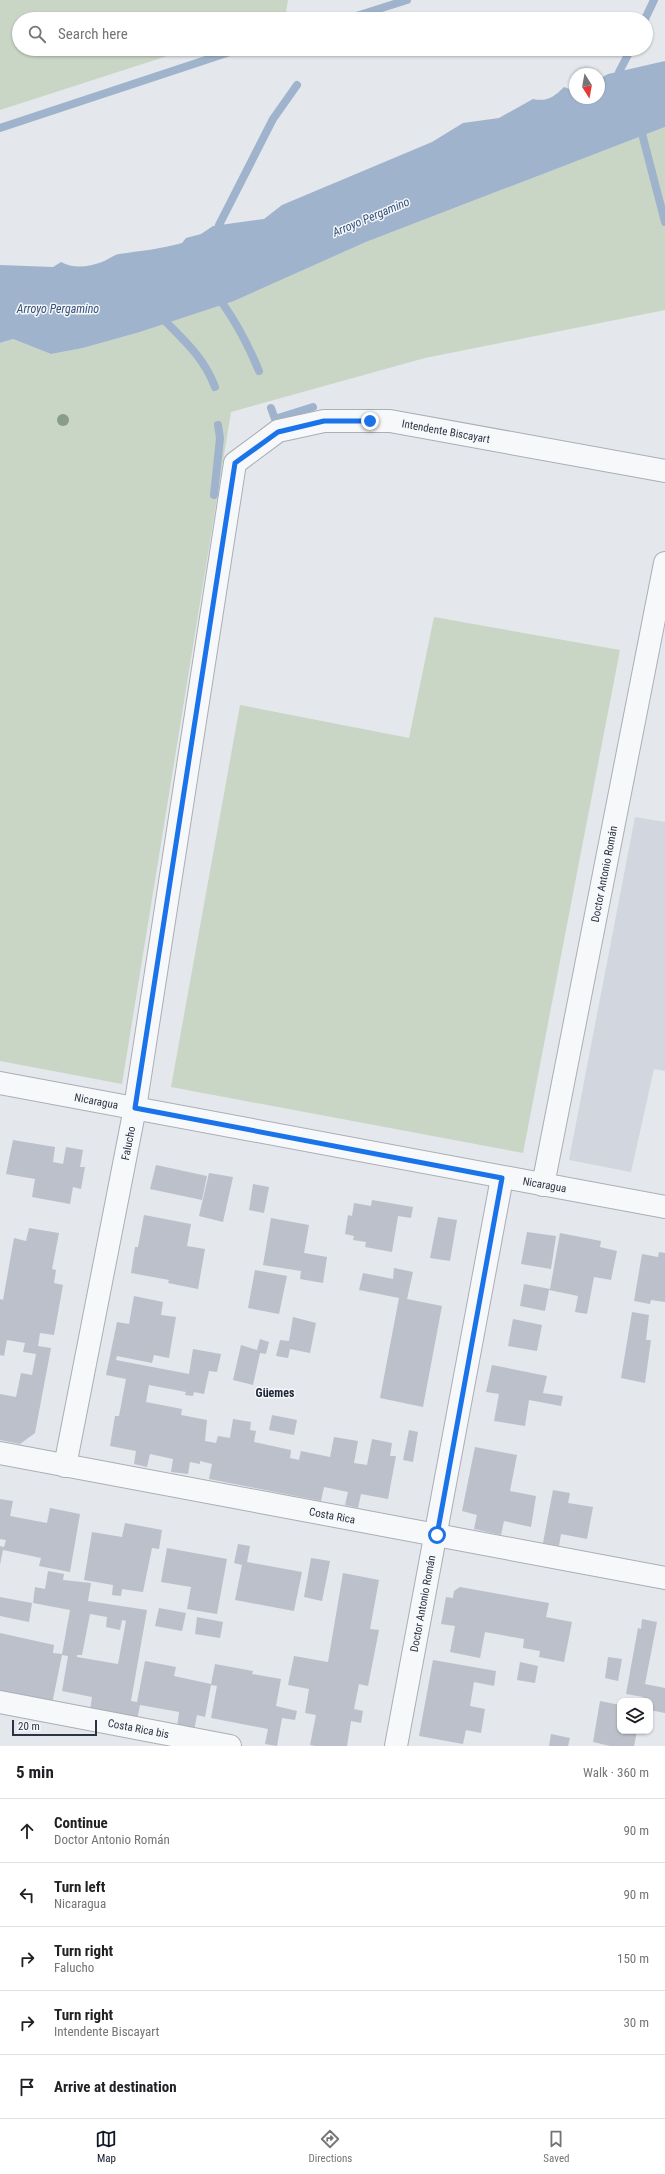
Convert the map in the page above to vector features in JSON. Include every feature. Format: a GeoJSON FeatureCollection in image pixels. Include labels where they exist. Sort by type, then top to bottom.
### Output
{"type":"FeatureCollection","features":[{"type":"Feature","properties":{"kind":"street","name":"Intendente Biscayart"},"geometry":{"type":"LineString","coordinates":[[235,463],[278,432],[324,421],[390,421],[665,472]]}},
{"type":"Feature","properties":{"kind":"street","name":"Falucho"},"geometry":{"type":"LineString","coordinates":[[65,1466],[135,1108],[235,463]]}},
{"type":"Feature","properties":{"kind":"street","name":"Doctor Antonio Román"},"geometry":{"type":"LineString","coordinates":[[543,1185],[665,563]]}},
{"type":"Feature","properties":{"kind":"street","name":"Nicaragua"},"geometry":{"type":"LineString","coordinates":[[0,1083],[502,1178],[665,1207]]}},
{"type":"Feature","properties":{"kind":"street","name":"Doctor Antonio Román"},"geometry":{"type":"LineString","coordinates":[[396,1746],[437,1535],[502,1178]]}},
{"type":"Feature","properties":{"kind":"street","name":"Costa Rica"},"geometry":{"type":"LineString","coordinates":[[0,1453],[665,1578]]}},
{"type":"Feature","properties":{"kind":"street","name":"Costa Rica bis"},"geometry":{"type":"LineString","coordinates":[[0,1702],[230,1746]]}},
{"type":"Feature","properties":{"kind":"shaded area"},"geometry":{"type":"Polygon","coordinates":[[[635,817],[665,822],[665,1071],[654,1069],[631,1172],[569,1160],[635,817]]]}},
{"type":"Feature","properties":{"kind":"green space"},"geometry":{"type":"Polygon","coordinates":[[[0,0],[288,0],[286,12],[12,12],[12,56],[167,56],[0,110],[0,0]]]}},
{"type":"Feature","properties":{"kind":"green space"},"geometry":{"type":"Polygon","coordinates":[[[665,127],[665,310],[425,358],[231,412],[122,1084],[0,1061],[0,343],[13,339],[51,354],[83,348],[140,332],[234,301],[366,242],[665,127]]]}},
{"type":"Feature","properties":{"kind":"green space"},"geometry":{"type":"Polygon","coordinates":[[[434,617],[620,650],[523,1153],[171,1087],[240,705],[409,738],[434,617]]]}},
{"type":"Feature","properties":{"kind":"water","name":"Arroyo Pergamino"},"geometry":{"type":"Polygon","coordinates":[[[665,61],[665,127],[366,242],[234,301],[140,332],[83,348],[51,354],[13,339],[0,343],[0,265],[53,267],[61,262],[71,266],[92,265],[119,254],[182,243],[186,238],[201,234],[213,226],[264,219],[282,205],[432,142],[463,123],[499,118],[533,99],[542,100],[550,98],[564,87],[569,89],[569,104],[605,104],[605,76],[665,61]]]}},
{"type":"Feature","properties":{"kind":"building"},"geometry":{"type":"Polygon","coordinates":[[[13,1140],[55,1147],[53,1162],[63,1164],[66,1147],[83,1150],[80,1167],[85,1167],[81,1189],[73,1187],[70,1204],[32,1197],[35,1179],[6,1174],[13,1140]]]}},
{"type":"Feature","properties":{"kind":"building"},"geometry":{"type":"Polygon","coordinates":[[[156,1165],[207,1176],[202,1200],[150,1189],[156,1165]]]}},
{"type":"Feature","properties":{"kind":"building"},"geometry":{"type":"Polygon","coordinates":[[[209,1173],[233,1177],[223,1222],[199,1216],[209,1173]]]}},
{"type":"Feature","properties":{"kind":"building"},"geometry":{"type":"Polygon","coordinates":[[[253,1184],[269,1187],[264,1213],[249,1210],[253,1184]]]}},
{"type":"Feature","properties":{"kind":"building"},"geometry":{"type":"Polygon","coordinates":[[[372,1200],[413,1207],[411,1218],[398,1216],[392,1252],[365,1247],[366,1242],[353,1240],[354,1236],[345,1234],[348,1215],[352,1216],[354,1203],[371,1206],[372,1200]]]}},
{"type":"Feature","properties":{"kind":"building"},"geometry":{"type":"Polygon","coordinates":[[[144,1215],[191,1224],[187,1246],[205,1249],[198,1289],[168,1283],[169,1280],[131,1273],[135,1247],[138,1247],[144,1215]]]}},
{"type":"Feature","properties":{"kind":"building"},"geometry":{"type":"Polygon","coordinates":[[[438,1217],[457,1220],[450,1261],[430,1258],[438,1217]]]}},
{"type":"Feature","properties":{"kind":"building"},"geometry":{"type":"Polygon","coordinates":[[[271,1218],[309,1225],[304,1253],[327,1257],[323,1283],[300,1279],[301,1271],[263,1265],[271,1218]]]}},
{"type":"Feature","properties":{"kind":"building"},"geometry":{"type":"Polygon","coordinates":[[[29,1228],[59,1233],[52,1269],[56,1270],[54,1283],[63,1285],[54,1335],[40,1333],[38,1346],[51,1348],[35,1433],[20,1444],[0,1440],[0,1394],[16,1397],[21,1373],[32,1375],[36,1354],[23,1352],[25,1343],[7,1340],[4,1356],[0,1355],[0,1299],[3,1300],[14,1238],[26,1241],[29,1228]]]}},
{"type":"Feature","properties":{"kind":"building"},"geometry":{"type":"Polygon","coordinates":[[[527,1232],[556,1236],[551,1269],[521,1264],[527,1232]]]}},
{"type":"Feature","properties":{"kind":"building"},"geometry":{"type":"Polygon","coordinates":[[[560,1233],[601,1241],[600,1247],[617,1251],[611,1280],[594,1277],[587,1314],[575,1312],[578,1296],[549,1290],[545,1311],[520,1306],[524,1284],[550,1289],[560,1233]]]}},
{"type":"Feature","properties":{"kind":"building"},"geometry":{"type":"Polygon","coordinates":[[[659,1252],[665,1253],[665,1302],[651,1300],[650,1304],[634,1301],[642,1254],[658,1257],[659,1252]]]}},
{"type":"Feature","properties":{"kind":"building"},"geometry":{"type":"Polygon","coordinates":[[[394,1268],[413,1272],[407,1299],[442,1306],[423,1407],[380,1398],[399,1298],[359,1290],[363,1273],[393,1279],[394,1268]]]}},
{"type":"Feature","properties":{"kind":"building"},"geometry":{"type":"Polygon","coordinates":[[[255,1270],[287,1276],[279,1314],[248,1308],[255,1270]]]}},
{"type":"Feature","properties":{"kind":"building"},"geometry":{"type":"Polygon","coordinates":[[[134,1296],[163,1302],[161,1315],[176,1317],[169,1358],[154,1355],[152,1363],[117,1356],[116,1360],[189,1374],[193,1349],[221,1354],[217,1372],[209,1371],[204,1394],[194,1392],[193,1396],[185,1395],[186,1392],[149,1385],[146,1402],[182,1409],[181,1415],[207,1420],[205,1441],[216,1443],[218,1436],[230,1438],[233,1419],[251,1422],[250,1430],[256,1431],[254,1442],[291,1450],[290,1458],[299,1460],[301,1451],[330,1457],[334,1437],[358,1441],[354,1463],[367,1465],[372,1439],[392,1443],[390,1456],[396,1456],[388,1499],[361,1494],[358,1508],[345,1505],[348,1492],[324,1487],[321,1501],[209,1479],[212,1464],[200,1461],[200,1464],[190,1462],[188,1474],[171,1472],[173,1459],[150,1454],[147,1467],[134,1464],[136,1451],[110,1446],[115,1416],[119,1416],[126,1379],[106,1375],[117,1322],[129,1324],[134,1296]]]}},
{"type":"Feature","properties":{"kind":"building"},"geometry":{"type":"Polygon","coordinates":[[[632,1312],[649,1315],[646,1340],[651,1340],[645,1383],[621,1378],[632,1312]]]}},
{"type":"Feature","properties":{"kind":"building"},"geometry":{"type":"Polygon","coordinates":[[[293,1317],[316,1323],[310,1353],[290,1349],[288,1358],[276,1356],[280,1340],[289,1341],[293,1317]]]}},
{"type":"Feature","properties":{"kind":"building"},"geometry":{"type":"Polygon","coordinates":[[[513,1319],[542,1325],[537,1351],[508,1346],[513,1319]]]}},
{"type":"Feature","properties":{"kind":"building"},"geometry":{"type":"Polygon","coordinates":[[[260,1339],[269,1342],[266,1354],[260,1353],[253,1385],[233,1380],[241,1345],[257,1350],[260,1339]]]}},
{"type":"Feature","properties":{"kind":"building"},"geometry":{"type":"Polygon","coordinates":[[[492,1365],[547,1376],[543,1393],[563,1396],[561,1406],[529,1400],[525,1426],[494,1421],[499,1394],[486,1392],[492,1365]]]}},
{"type":"Feature","properties":{"kind":"building"},"geometry":{"type":"Polygon","coordinates":[[[272,1415],[297,1420],[294,1435],[269,1430],[272,1415]]]}},
{"type":"Feature","properties":{"kind":"building"},"geometry":{"type":"Polygon","coordinates":[[[409,1430],[418,1432],[413,1462],[403,1460],[409,1430]]]}},
{"type":"Feature","properties":{"kind":"building"},"geometry":{"type":"Polygon","coordinates":[[[475,1447],[517,1455],[510,1491],[536,1496],[531,1527],[504,1521],[501,1535],[474,1529],[477,1515],[462,1511],[475,1447]]]}},
{"type":"Feature","properties":{"kind":"building"},"geometry":{"type":"Polygon","coordinates":[[[553,1490],[570,1493],[568,1503],[593,1507],[587,1539],[561,1534],[559,1546],[543,1543],[553,1490]]]}},
{"type":"Feature","properties":{"kind":"building"},"geometry":{"type":"Polygon","coordinates":[[[0,1499],[13,1501],[10,1516],[47,1523],[50,1508],[80,1514],[70,1572],[39,1566],[41,1558],[3,1550],[0,1565],[0,1546],[4,1547],[6,1540],[0,1539],[0,1499]]]}},
{"type":"Feature","properties":{"kind":"building"},"geometry":{"type":"Polygon","coordinates":[[[125,1523],[162,1530],[159,1549],[152,1548],[143,1592],[122,1589],[121,1596],[112,1595],[113,1585],[84,1580],[92,1532],[122,1537],[125,1523]]]}},
{"type":"Feature","properties":{"kind":"building"},"geometry":{"type":"Polygon","coordinates":[[[238,1544],[250,1546],[247,1562],[302,1572],[294,1611],[235,1600],[242,1565],[234,1563],[238,1544]]]}},
{"type":"Feature","properties":{"kind":"building"},"geometry":{"type":"Polygon","coordinates":[[[167,1548],[227,1559],[217,1614],[187,1609],[191,1587],[161,1582],[167,1548]]]}},
{"type":"Feature","properties":{"kind":"building"},"geometry":{"type":"Polygon","coordinates":[[[311,1558],[330,1561],[322,1601],[304,1597],[311,1558]]]}},
{"type":"Feature","properties":{"kind":"building"},"geometry":{"type":"Polygon","coordinates":[[[48,1571],[64,1574],[63,1580],[91,1583],[88,1601],[147,1610],[131,1701],[137,1702],[145,1661],[176,1667],[174,1676],[211,1684],[215,1664],[253,1671],[252,1674],[281,1679],[276,1706],[297,1711],[295,1720],[282,1718],[277,1746],[265,1744],[268,1729],[211,1718],[217,1686],[211,1685],[205,1717],[197,1715],[194,1731],[177,1728],[179,1712],[140,1705],[137,1720],[90,1711],[92,1697],[62,1691],[68,1656],[62,1655],[52,1704],[0,1695],[0,1633],[54,1645],[53,1653],[62,1654],[70,1610],[33,1603],[35,1587],[45,1589],[48,1571]],[[90,1614],[82,1655],[77,1655],[77,1657],[118,1664],[126,1621],[122,1620],[120,1630],[106,1627],[107,1617],[90,1614]]]}},
{"type":"Feature","properties":{"kind":"building"},"geometry":{"type":"Polygon","coordinates":[[[343,1573],[379,1580],[370,1629],[379,1630],[368,1686],[359,1684],[354,1709],[363,1711],[361,1723],[351,1721],[347,1746],[315,1746],[310,1745],[316,1715],[305,1713],[309,1689],[288,1685],[294,1656],[328,1662],[343,1573]]]}},
{"type":"Feature","properties":{"kind":"building"},"geometry":{"type":"Polygon","coordinates":[[[460,1587],[549,1603],[546,1617],[572,1622],[564,1662],[539,1657],[540,1651],[523,1648],[524,1639],[485,1632],[480,1658],[450,1652],[455,1626],[441,1624],[446,1597],[453,1598],[454,1591],[460,1587]]]}},
{"type":"Feature","properties":{"kind":"building"},"geometry":{"type":"Polygon","coordinates":[[[0,1597],[32,1603],[29,1622],[0,1616],[0,1597]]]}},
{"type":"Feature","properties":{"kind":"building"},"geometry":{"type":"Polygon","coordinates":[[[159,1608],[186,1613],[182,1631],[155,1626],[159,1608]]]}},
{"type":"Feature","properties":{"kind":"building"},"geometry":{"type":"Polygon","coordinates":[[[197,1617],[223,1622],[220,1638],[195,1634],[197,1617]]]}},
{"type":"Feature","properties":{"kind":"building"},"geometry":{"type":"Polygon","coordinates":[[[642,1619],[657,1622],[645,1684],[665,1688],[665,1713],[653,1711],[653,1698],[643,1698],[626,1694],[638,1628],[641,1629],[642,1619]]]}},
{"type":"Feature","properties":{"kind":"building"},"geometry":{"type":"Polygon","coordinates":[[[608,1657],[622,1659],[618,1681],[605,1678],[608,1657]]]}},
{"type":"Feature","properties":{"kind":"building"},"geometry":{"type":"Polygon","coordinates":[[[433,1660],[496,1671],[494,1686],[474,1682],[470,1706],[485,1709],[481,1733],[466,1730],[463,1744],[419,1736],[433,1660]]]}},
{"type":"Feature","properties":{"kind":"building"},"geometry":{"type":"Polygon","coordinates":[[[520,1662],[538,1666],[535,1683],[517,1680],[520,1662]]]}},
{"type":"Feature","properties":{"kind":"building"},"geometry":{"type":"Polygon","coordinates":[[[600,1701],[617,1704],[617,1734],[636,1734],[634,1746],[610,1746],[593,1742],[600,1701]]]}},
{"type":"Feature","properties":{"kind":"building"},"geometry":{"type":"Polygon","coordinates":[[[551,1734],[570,1738],[568,1746],[549,1746],[551,1734]]]}},
{"type":"Feature","properties":{"kind":"waterway"},"geometry":{"type":"LineString","coordinates":[[369,12],[407,0]]}},
{"type":"Feature","properties":{"kind":"waterway"},"geometry":{"type":"LineString","coordinates":[[648,12],[654,0]]}},
{"type":"Feature","properties":{"kind":"waterway"},"geometry":{"type":"LineString","coordinates":[[0,128],[218,56]]}},
{"type":"Feature","properties":{"kind":"waterway"},"geometry":{"type":"LineString","coordinates":[[619,72],[627,56]]}},
{"type":"Feature","properties":{"kind":"waterway"},"geometry":{"type":"LineString","coordinates":[[219,225],[273,119],[297,85]]}},
{"type":"Feature","properties":{"kind":"waterway"},"geometry":{"type":"LineString","coordinates":[[640,126],[665,222]]}},
{"type":"Feature","properties":{"kind":"waterway"},"geometry":{"type":"LineString","coordinates":[[223,304],[243,336],[259,371]]}},
{"type":"Feature","properties":{"kind":"waterway"},"geometry":{"type":"LineString","coordinates":[[167,323],[201,360],[215,387]]}},
{"type":"Feature","properties":{"kind":"waterway"},"geometry":{"type":"LineString","coordinates":[[271,408],[275,419],[313,407]]}},
{"type":"Feature","properties":{"kind":"waterway"},"geometry":{"type":"LineString","coordinates":[[214,495],[220,438],[218,425]]}},
{"type":"Feature","properties":{"kind":"district","name":"Güemes"},"geometry":{"type":"Point","coordinates":[275,1393]}},
{"type":"Feature","properties":{"kind":"route"},"geometry":{"type":"LineString","coordinates":[[370,421],[324,421],[278,432],[235,463],[135,1108],[502,1178],[437,1535]]}}]}
